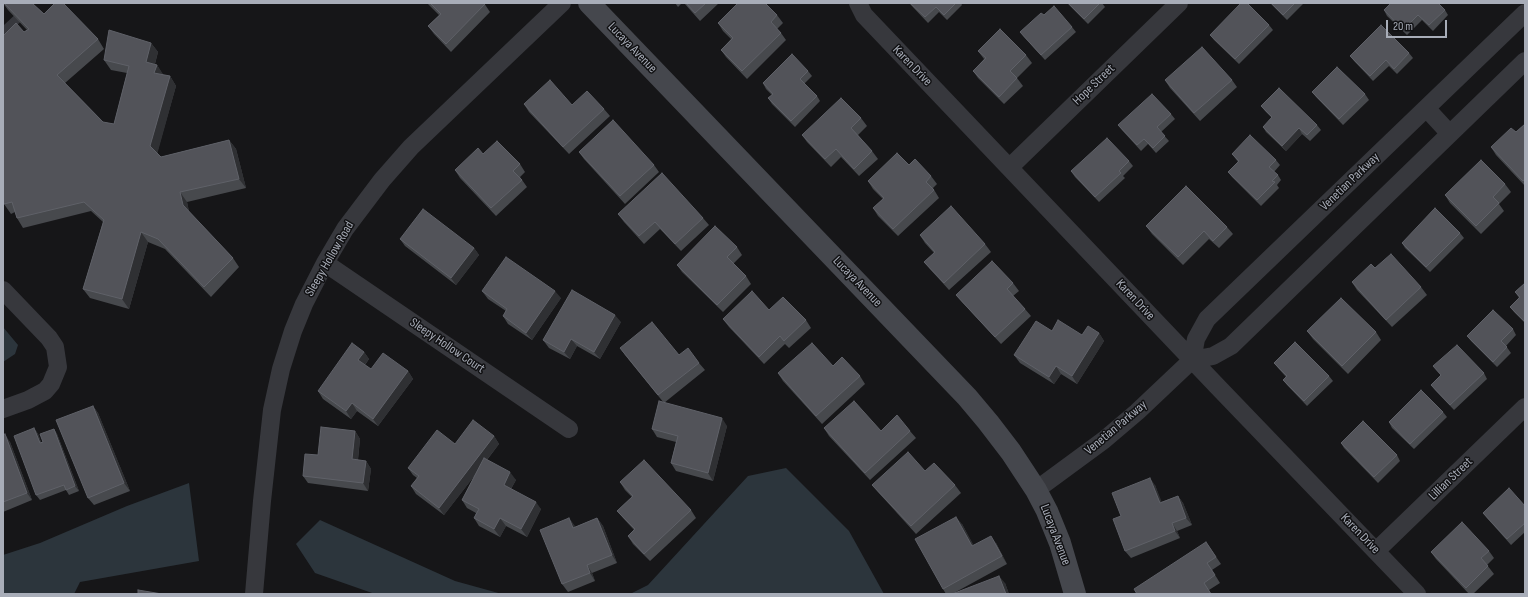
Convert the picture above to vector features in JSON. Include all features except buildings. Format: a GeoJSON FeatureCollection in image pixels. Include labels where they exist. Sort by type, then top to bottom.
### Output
{"type":"FeatureCollection","features":[{"type":"Feature","properties":{"kind":"street","name":"Sleepy Hollow Road"},"geometry":{"type":"LineString","coordinates":[[254,594],[272,410],[281,369],[293,330],[304,304],[325,263],[350,222],[382,180],[411,147],[562,3]]}},
{"type":"Feature","properties":{"kind":"street","name":"Lucaya Avenue"},"geometry":{"type":"LineString","coordinates":[[589,3],[967,397],[988,422],[1011,452],[1036,490],[1047,511],[1060,543],[1075,594]]}},
{"type":"Feature","properties":{"kind":"street","name":"Karen Drive"},"geometry":{"type":"LineString","coordinates":[[858,3],[864,15],[1192,360],[1418,594]]}},
{"type":"Feature","properties":{"kind":"street","name":"Hope Street"},"geometry":{"type":"LineString","coordinates":[[1010,167],[1179,3]]}},
{"type":"Feature","properties":{"kind":"street","name":"Venetian Parkway"},"geometry":{"type":"LineString","coordinates":[[1036,490],[1104,440],[1137,412],[1192,360],[1196,339],[1207,319],[1525,14]]}},
{"type":"Feature","properties":{"kind":"street"},"geometry":{"type":"LineString","coordinates":[[1192,360],[1213,356],[1231,346],[1525,61]]}},
{"type":"Feature","properties":{"kind":"street"},"geometry":{"type":"LineString","coordinates":[[1427,109],[1450,134]]}},
{"type":"Feature","properties":{"kind":"street","name":"Sleepy Hollow Court"},"geometry":{"type":"LineString","coordinates":[[325,263],[569,430]]}},
{"type":"Feature","properties":{"kind":"street"},"geometry":{"type":"LineString","coordinates":[[3,290],[49,338],[55,347],[58,367],[51,384],[45,391],[28,400],[3,409]]}},
{"type":"Feature","properties":{"kind":"street","name":"Lillian Street"},"geometry":{"type":"LineString","coordinates":[[1376,551],[1525,407]]}},
{"type":"Feature","properties":{"kind":"lane"},"geometry":{"type":"LineString","coordinates":[[3,32],[18,18]]}},
{"type":"Feature","properties":{"kind":"shaded area"},"geometry":{"type":"Polygon","coordinates":[[[3,327],[18,345],[15,354],[3,362],[3,327]]]}},
{"type":"Feature","properties":{"kind":"shaded area"},"geometry":{"type":"Polygon","coordinates":[[[786,468],[849,531],[884,594],[630,594],[648,585],[748,476],[786,468]]]}},
{"type":"Feature","properties":{"kind":"shaded area"},"geometry":{"type":"Polygon","coordinates":[[[189,483],[199,561],[80,582],[74,594],[3,594],[3,555],[40,543],[127,506],[189,483]]]}},
{"type":"Feature","properties":{"kind":"shaded area"},"geometry":{"type":"Polygon","coordinates":[[[320,520],[455,581],[502,594],[375,594],[315,573],[296,544],[320,520]]]}}]}
